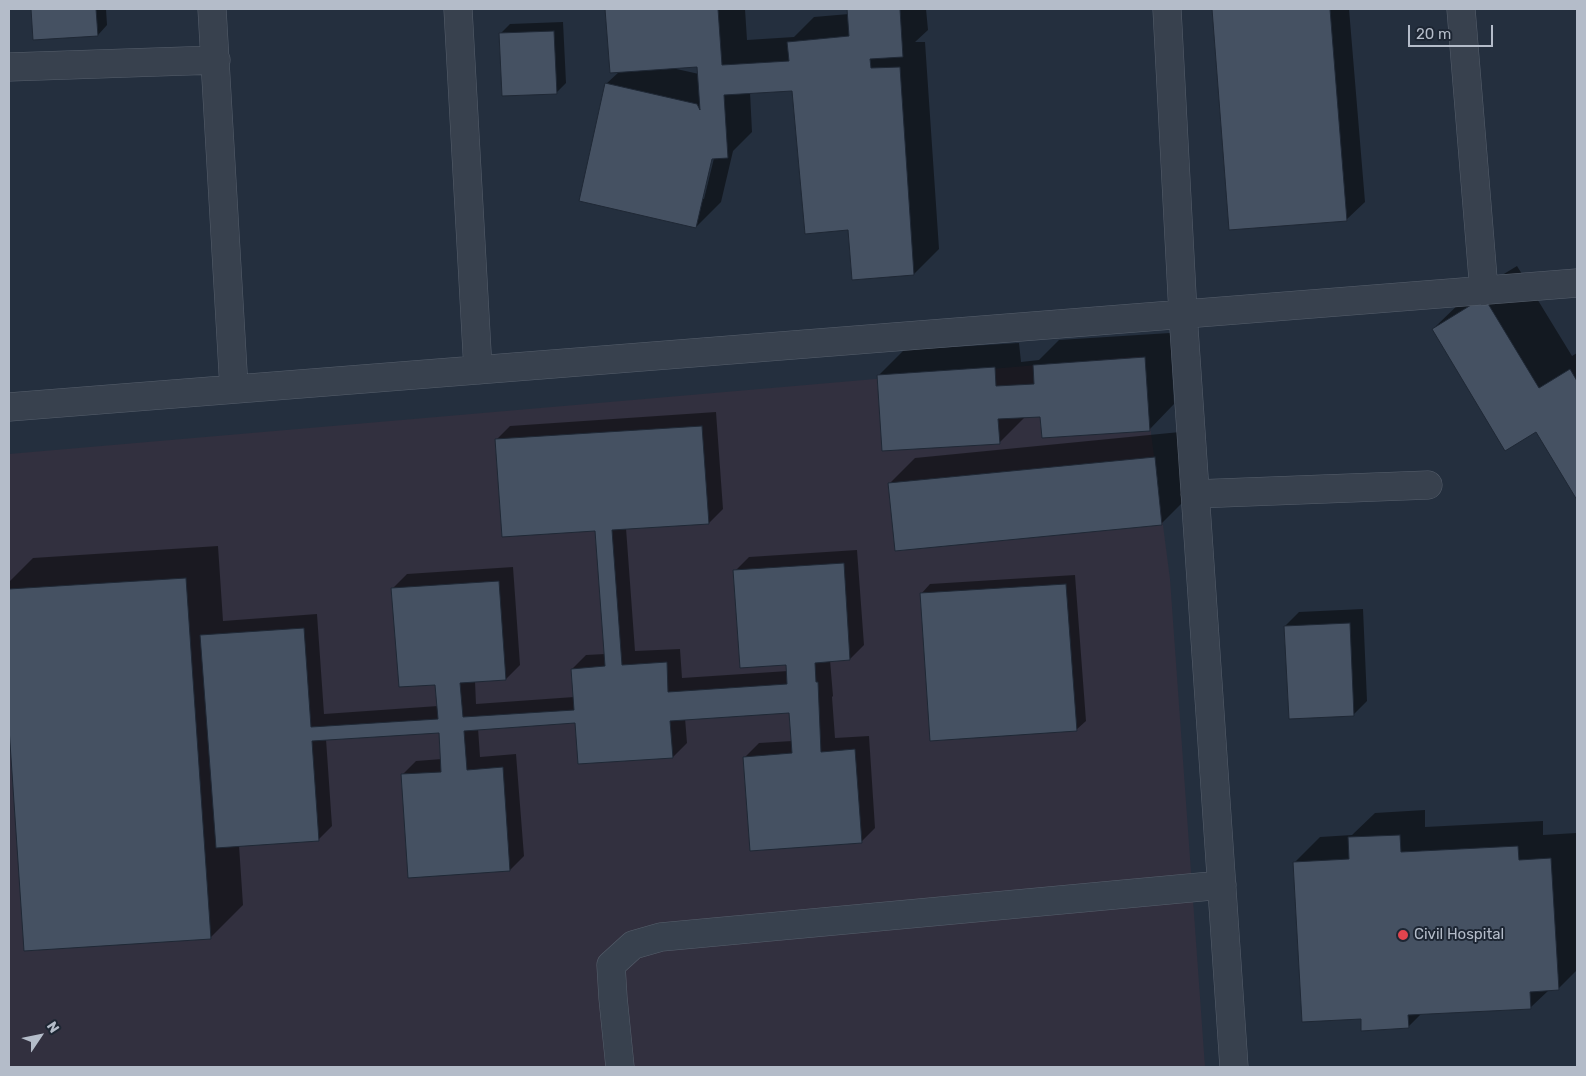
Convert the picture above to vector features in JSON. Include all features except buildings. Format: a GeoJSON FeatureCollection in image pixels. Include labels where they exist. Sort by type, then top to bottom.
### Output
{"type":"FeatureCollection","features":[{"type":"Feature","properties":{"kind":"street"},"geometry":{"type":"LineString","coordinates":[[212,9],[234,389]]}},
{"type":"Feature","properties":{"kind":"street"},"geometry":{"type":"LineString","coordinates":[[458,9],[478,370]]}},
{"type":"Feature","properties":{"kind":"street"},"geometry":{"type":"LineString","coordinates":[[1168,9],[1183,314],[1234,1067]]}},
{"type":"Feature","properties":{"kind":"street"},"geometry":{"type":"LineString","coordinates":[[1461,9],[1484,291]]}},
{"type":"Feature","properties":{"kind":"street"},"geometry":{"type":"LineString","coordinates":[[9,67],[216,60]]}},
{"type":"Feature","properties":{"kind":"street"},"geometry":{"type":"LineString","coordinates":[[9,408],[1577,283]]}},
{"type":"Feature","properties":{"kind":"street"},"geometry":{"type":"LineString","coordinates":[[1195,494],[1428,485]]}},
{"type":"Feature","properties":{"kind":"street"},"geometry":{"type":"LineString","coordinates":[[620,1067],[613,998],[612,966],[633,945],[661,937],[1222,885]]}},
{"type":"Feature","properties":{"kind":"shaded area"},"geometry":{"type":"Polygon","coordinates":[[[1141,356],[1170,579],[1205,1067],[9,1067],[9,454],[1141,356]]]}},
{"type":"Feature","properties":{"kind":"place","name":"Civil Hospital"},"geometry":{"type":"Point","coordinates":[1403,935]}}]}
